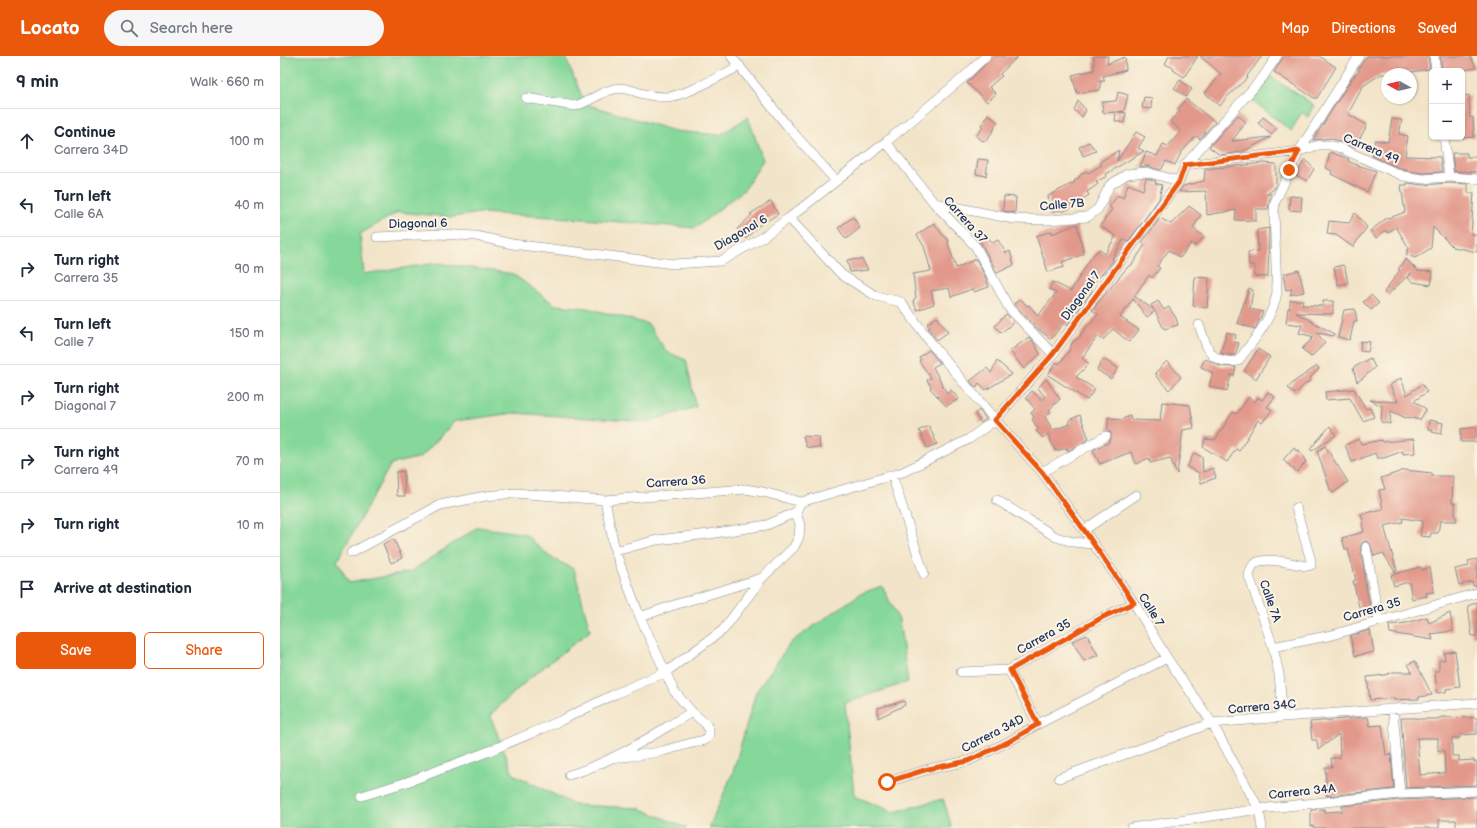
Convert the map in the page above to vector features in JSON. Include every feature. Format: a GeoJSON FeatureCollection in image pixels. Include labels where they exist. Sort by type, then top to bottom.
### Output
{"type":"FeatureCollection","features":[{"type":"Feature","properties":{"kind":"street"},"geometry":{"type":"LineString","coordinates":[[731,56],[784,122],[836,181]]}},
{"type":"Feature","properties":{"kind":"street","name":"Diagonal 6"},"geometry":{"type":"LineString","coordinates":[[377,237],[438,234],[476,236],[512,244],[674,264],[721,261],[760,238],[789,218],[886,142],[964,77],[986,56]]}},
{"type":"Feature","properties":{"kind":"street"},"geometry":{"type":"LineString","coordinates":[[1179,182],[1185,165],[1263,76],[1277,56]]}},
{"type":"Feature","properties":{"kind":"street"},"geometry":{"type":"LineString","coordinates":[[1199,325],[1209,352],[1215,358],[1224,362],[1238,361],[1259,333],[1275,302],[1277,292],[1275,202],[1299,151],[1359,56]]}},
{"type":"Feature","properties":{"kind":"street"},"geometry":{"type":"LineString","coordinates":[[1434,56],[1436,68]]}},
{"type":"Feature","properties":{"kind":"street"},"geometry":{"type":"LineString","coordinates":[[526,98],[575,106],[600,93],[616,88],[645,95],[667,97],[684,92],[740,66]]}},
{"type":"Feature","properties":{"kind":"street"},"geometry":{"type":"LineString","coordinates":[[1444,140],[1449,177]]}},
{"type":"Feature","properties":{"kind":"street","name":"Carrera 37"},"geometry":{"type":"LineString","coordinates":[[886,142],[934,203],[976,247],[1009,308],[1053,354]]}},
{"type":"Feature","properties":{"kind":"street","name":"Carrera 49"},"geometry":{"type":"LineString","coordinates":[[1185,165],[1299,151],[1319,145],[1329,145],[1340,148],[1403,176],[1423,179],[1449,177],[1477,179]]}},
{"type":"Feature","properties":{"kind":"street","name":"Calle 7B"},"geometry":{"type":"LineString","coordinates":[[934,203],[1014,219],[1048,220],[1087,217],[1098,209],[1110,185],[1126,174],[1146,172],[1179,182]]}},
{"type":"Feature","properties":{"kind":"street","name":"Diagonal 7"},"geometry":{"type":"LineString","coordinates":[[995,420],[1053,354],[1179,182]]}},
{"type":"Feature","properties":{"kind":"street","name":"Calle 7"},"geometry":{"type":"LineString","coordinates":[[789,218],[842,275],[876,296],[901,302],[934,347],[995,420],[1042,472],[1134,603],[1167,658],[1212,723],[1259,808],[1262,828]]}},
{"type":"Feature","properties":{"kind":"street","name":"Carrera 36"},"geometry":{"type":"LineString","coordinates":[[351,552],[440,505],[478,497],[515,493],[606,500],[745,489],[801,502],[903,472],[969,439],[995,420]]}},
{"type":"Feature","properties":{"kind":"street"},"geometry":{"type":"LineString","coordinates":[[1042,472],[1106,436]]}},
{"type":"Feature","properties":{"kind":"street"},"geometry":{"type":"LineString","coordinates":[[892,475],[924,574]]}},
{"type":"Feature","properties":{"kind":"street"},"geometry":{"type":"LineString","coordinates":[[1084,530],[1136,495]]}},
{"type":"Feature","properties":{"kind":"street"},"geometry":{"type":"LineString","coordinates":[[606,500],[615,551],[640,617],[674,691],[692,712],[706,724],[709,730],[709,736],[705,740],[686,743],[662,751],[613,758]]}},
{"type":"Feature","properties":{"kind":"street"},"geometry":{"type":"LineString","coordinates":[[997,500],[1056,537],[1074,542],[1093,544]]}},
{"type":"Feature","properties":{"kind":"street"},"geometry":{"type":"LineString","coordinates":[[615,551],[657,540],[767,525],[796,512],[801,502]]}},
{"type":"Feature","properties":{"kind":"street","name":"Calle 7A"},"geometry":{"type":"LineString","coordinates":[[1283,717],[1279,674],[1273,647],[1249,576],[1250,568],[1255,563],[1264,560],[1306,566],[1311,565],[1296,508]]}},
{"type":"Feature","properties":{"kind":"street"},"geometry":{"type":"LineString","coordinates":[[362,796],[407,782],[488,752],[560,722],[615,694],[666,672],[723,630],[762,578],[794,547],[799,537],[800,525],[796,512]]}},
{"type":"Feature","properties":{"kind":"street"},"geometry":{"type":"LineString","coordinates":[[1366,547],[1379,621]]}},
{"type":"Feature","properties":{"kind":"street"},"geometry":{"type":"LineString","coordinates":[[640,617],[762,578]]}},
{"type":"Feature","properties":{"kind":"street","name":"Carrera 35"},"geometry":{"type":"LineString","coordinates":[[1273,647],[1332,635],[1477,592]]}},
{"type":"Feature","properties":{"kind":"street","name":"Carrera 35"},"geometry":{"type":"LineString","coordinates":[[961,672],[1010,670],[1103,617],[1134,603]]}},
{"type":"Feature","properties":{"kind":"street","name":"Carrera 34D"},"geometry":{"type":"LineString","coordinates":[[887,782],[928,769],[968,761],[1010,741],[1038,724],[1167,658]]}},
{"type":"Feature","properties":{"kind":"street"},"geometry":{"type":"LineString","coordinates":[[1010,670],[1038,724]]}},
{"type":"Feature","properties":{"kind":"street","name":"Carrera 34C"},"geometry":{"type":"LineString","coordinates":[[1059,778],[1212,723],[1477,703]]}},
{"type":"Feature","properties":{"kind":"street"},"geometry":{"type":"LineString","coordinates":[[1393,710],[1400,794]]}},
{"type":"Feature","properties":{"kind":"street"},"geometry":{"type":"LineString","coordinates":[[569,775],[591,768],[613,758],[692,712]]}},
{"type":"Feature","properties":{"kind":"street","name":"Carrera 34A"},"geometry":{"type":"LineString","coordinates":[[1131,828],[1259,808],[1400,794],[1477,791]]}},
{"type":"Feature","properties":{"kind":"green space"},"geometry":{"type":"Polygon","coordinates":[[[280,56],[565,56],[585,104],[675,131],[720,135],[748,117],[763,160],[745,189],[695,228],[571,218],[480,213],[452,217],[398,212],[360,234],[364,274],[437,263],[513,274],[555,305],[587,308],[648,324],[667,352],[686,360],[696,407],[647,422],[514,413],[455,421],[421,457],[391,464],[337,561],[349,583],[410,572],[478,527],[525,534],[550,557],[574,569],[590,631],[531,677],[490,715],[513,774],[575,805],[639,808],[687,828],[280,828],[280,56]]]}},
{"type":"Feature","properties":{"kind":"green space"},"geometry":{"type":"Polygon","coordinates":[[[1270,76],[1314,105],[1308,117],[1302,112],[1291,131],[1251,99],[1270,76]]]}},
{"type":"Feature","properties":{"kind":"green space"},"geometry":{"type":"Polygon","coordinates":[[[882,586],[899,620],[908,682],[845,703],[854,796],[894,812],[943,799],[952,828],[709,828],[733,772],[756,692],[791,642],[860,594],[882,586]]]}},
{"type":"Feature","properties":{"kind":"building"},"geometry":{"type":"Polygon","coordinates":[[[993,56],[1018,56],[1000,74],[1002,76],[989,87],[996,94],[987,102],[967,83],[993,56]]]}},
{"type":"Feature","properties":{"kind":"building"},"geometry":{"type":"Polygon","coordinates":[[[1094,56],[1108,56],[1107,64],[1125,57],[1126,70],[1103,76],[1105,81],[1100,81],[1100,90],[1077,93],[1072,75],[1094,70],[1094,56]]]}},
{"type":"Feature","properties":{"kind":"building"},"geometry":{"type":"Polygon","coordinates":[[[1169,56],[1198,56],[1184,77],[1173,70],[1174,68],[1165,64],[1169,56]]]}},
{"type":"Feature","properties":{"kind":"building"},"geometry":{"type":"Polygon","coordinates":[[[1200,56],[1262,56],[1247,76],[1248,77],[1226,98],[1220,106],[1205,93],[1221,74],[1200,56]]]}},
{"type":"Feature","properties":{"kind":"building"},"geometry":{"type":"Polygon","coordinates":[[[1284,56],[1319,56],[1336,67],[1317,98],[1314,98],[1274,72],[1284,56]]]}},
{"type":"Feature","properties":{"kind":"building"},"geometry":{"type":"Polygon","coordinates":[[[1367,56],[1428,56],[1430,68],[1417,71],[1417,68],[1381,68],[1381,74],[1363,86],[1348,114],[1367,125],[1355,148],[1331,138],[1313,140],[1353,77],[1359,71],[1358,69],[1367,56]]]}},
{"type":"Feature","properties":{"kind":"building"},"geometry":{"type":"Polygon","coordinates":[[[1440,56],[1470,56],[1476,68],[1465,70],[1465,68],[1442,68],[1440,56]]]}},
{"type":"Feature","properties":{"kind":"building"},"geometry":{"type":"Polygon","coordinates":[[[1180,80],[1192,89],[1186,97],[1174,88],[1180,80]]]}},
{"type":"Feature","properties":{"kind":"building"},"geometry":{"type":"Polygon","coordinates":[[[1118,92],[1128,95],[1124,111],[1118,112],[1126,113],[1124,123],[1115,121],[1116,112],[1103,113],[1102,102],[1116,101],[1118,92]]]}},
{"type":"Feature","properties":{"kind":"building"},"geometry":{"type":"Polygon","coordinates":[[[1469,95],[1470,118],[1473,117],[1474,137],[1465,138],[1465,96],[1469,95]]]}},
{"type":"Feature","properties":{"kind":"building"},"geometry":{"type":"Polygon","coordinates":[[[1144,97],[1152,98],[1151,109],[1142,108],[1144,97]]]}},
{"type":"Feature","properties":{"kind":"building"},"geometry":{"type":"Polygon","coordinates":[[[1186,99],[1215,122],[1200,139],[1196,136],[1181,153],[1175,165],[1166,161],[1161,170],[1147,166],[1140,167],[1146,152],[1157,156],[1163,144],[1168,146],[1181,131],[1170,121],[1180,111],[1178,109],[1186,99]]]}},
{"type":"Feature","properties":{"kind":"building"},"geometry":{"type":"Polygon","coordinates":[[[1078,101],[1086,110],[1082,117],[1074,110],[1078,101]]]}},
{"type":"Feature","properties":{"kind":"building"},"geometry":{"type":"Polygon","coordinates":[[[988,114],[998,122],[986,141],[983,141],[976,136],[983,127],[981,125],[988,114]]]}},
{"type":"Feature","properties":{"kind":"building"},"geometry":{"type":"Polygon","coordinates":[[[1238,115],[1246,122],[1232,141],[1271,137],[1242,152],[1220,155],[1209,147],[1238,115]]]}},
{"type":"Feature","properties":{"kind":"building"},"geometry":{"type":"Polygon","coordinates":[[[1263,117],[1277,128],[1271,135],[1258,123],[1263,117]]]}},
{"type":"Feature","properties":{"kind":"building"},"geometry":{"type":"Polygon","coordinates":[[[1392,119],[1402,120],[1399,134],[1408,136],[1405,156],[1440,157],[1442,172],[1423,173],[1407,171],[1407,169],[1399,168],[1372,156],[1375,140],[1388,142],[1392,119]]]}},
{"type":"Feature","properties":{"kind":"building"},"geometry":{"type":"Polygon","coordinates":[[[1136,132],[1145,137],[1138,148],[1144,151],[1106,174],[1107,176],[1096,182],[1098,184],[1087,192],[1089,195],[1083,199],[1084,202],[1062,212],[1060,210],[1051,212],[1048,196],[1075,182],[1074,181],[1080,177],[1079,176],[1086,171],[1088,173],[1102,165],[1100,162],[1119,150],[1117,161],[1136,132]]]}},
{"type":"Feature","properties":{"kind":"building"},"geometry":{"type":"Polygon","coordinates":[[[1089,142],[1096,151],[1083,156],[1079,147],[1089,142]]]}},
{"type":"Feature","properties":{"kind":"building"},"geometry":{"type":"Polygon","coordinates":[[[1330,152],[1349,159],[1348,161],[1357,165],[1376,171],[1367,192],[1331,174],[1332,171],[1326,168],[1330,152]]]}},
{"type":"Feature","properties":{"kind":"building"},"geometry":{"type":"Polygon","coordinates":[[[1452,153],[1467,153],[1467,157],[1477,157],[1477,172],[1454,171],[1452,153]]]}},
{"type":"Feature","properties":{"kind":"building"},"geometry":{"type":"Polygon","coordinates":[[[978,159],[988,160],[986,176],[976,174],[978,159]]]}},
{"type":"Feature","properties":{"kind":"building"},"geometry":{"type":"Polygon","coordinates":[[[1305,159],[1314,169],[1307,181],[1296,175],[1305,159]]]}},
{"type":"Feature","properties":{"kind":"building"},"geometry":{"type":"Polygon","coordinates":[[[1264,163],[1276,164],[1276,185],[1275,188],[1267,194],[1271,194],[1268,209],[1256,209],[1256,221],[1235,220],[1236,210],[1207,215],[1206,191],[1179,192],[1183,186],[1204,181],[1205,169],[1264,163]]]}},
{"type":"Feature","properties":{"kind":"building"},"geometry":{"type":"Polygon","coordinates":[[[1146,178],[1156,181],[1155,183],[1162,185],[1159,199],[1128,242],[1124,239],[1112,259],[1114,260],[1089,289],[1092,291],[1067,325],[1064,323],[1051,339],[1038,329],[1014,304],[1021,299],[1027,306],[1029,305],[1038,316],[1056,293],[1049,289],[1053,282],[1071,291],[1090,259],[1099,249],[1105,254],[1116,236],[1100,226],[1112,209],[1109,207],[1118,195],[1123,198],[1128,184],[1143,190],[1146,178]]]}},
{"type":"Feature","properties":{"kind":"building"},"geometry":{"type":"Polygon","coordinates":[[[1407,183],[1423,185],[1449,183],[1468,184],[1468,193],[1474,193],[1471,234],[1477,235],[1477,252],[1453,247],[1433,227],[1431,248],[1415,258],[1406,254],[1409,248],[1396,227],[1388,233],[1386,230],[1376,238],[1370,231],[1388,217],[1389,218],[1405,212],[1401,185],[1407,185],[1407,183]]]}},
{"type":"Feature","properties":{"kind":"building"},"geometry":{"type":"Polygon","coordinates":[[[1004,196],[1016,197],[1015,213],[1003,211],[1004,196]]]}},
{"type":"Feature","properties":{"kind":"building"},"geometry":{"type":"Polygon","coordinates":[[[1290,196],[1302,197],[1301,211],[1289,210],[1290,196]]]}},
{"type":"Feature","properties":{"kind":"building"},"geometry":{"type":"Polygon","coordinates":[[[771,201],[778,214],[758,226],[746,239],[737,229],[752,215],[750,214],[771,201]]]}},
{"type":"Feature","properties":{"kind":"building"},"geometry":{"type":"Polygon","coordinates":[[[1189,206],[1201,215],[1193,228],[1204,237],[1195,246],[1191,243],[1180,258],[1169,250],[1157,266],[1160,268],[1152,278],[1149,275],[1134,296],[1154,310],[1151,305],[1158,301],[1164,310],[1169,307],[1176,318],[1178,325],[1164,329],[1155,311],[1147,317],[1133,299],[1120,317],[1139,330],[1129,342],[1113,329],[1103,340],[1098,336],[1082,358],[1089,364],[1076,377],[1095,389],[1087,400],[1048,375],[1056,362],[1059,364],[1069,351],[1072,343],[1081,336],[1080,335],[1098,314],[1092,310],[1126,269],[1130,265],[1131,266],[1145,245],[1142,243],[1160,218],[1171,224],[1189,206]]]}},
{"type":"Feature","properties":{"kind":"building"},"geometry":{"type":"Polygon","coordinates":[[[1355,213],[1367,227],[1353,247],[1336,235],[1327,234],[1329,221],[1349,223],[1355,213]]]}},
{"type":"Feature","properties":{"kind":"building"},"geometry":{"type":"Polygon","coordinates":[[[853,217],[860,228],[846,239],[838,228],[853,217]]]}},
{"type":"Feature","properties":{"kind":"building"},"geometry":{"type":"Polygon","coordinates":[[[934,223],[949,241],[948,243],[956,268],[976,259],[989,287],[974,292],[972,289],[951,297],[949,288],[931,291],[934,304],[917,310],[913,300],[916,298],[913,274],[931,271],[924,246],[917,235],[934,223]]]}},
{"type":"Feature","properties":{"kind":"building"},"geometry":{"type":"Polygon","coordinates":[[[1077,224],[1084,254],[1062,262],[1064,267],[1048,272],[1036,236],[1052,231],[1052,234],[1077,224]]]}},
{"type":"Feature","properties":{"kind":"building"},"geometry":{"type":"Polygon","coordinates":[[[1269,228],[1268,277],[1254,276],[1254,265],[1249,265],[1248,252],[1258,251],[1257,230],[1269,228]]]}},
{"type":"Feature","properties":{"kind":"building"},"geometry":{"type":"Polygon","coordinates":[[[986,233],[992,243],[998,240],[1006,253],[1010,251],[1014,265],[997,273],[978,237],[986,233]]]}},
{"type":"Feature","properties":{"kind":"building"},"geometry":{"type":"Polygon","coordinates":[[[862,259],[868,270],[850,272],[847,260],[862,259]]]}},
{"type":"Feature","properties":{"kind":"building"},"geometry":{"type":"Polygon","coordinates":[[[1406,259],[1418,271],[1433,272],[1431,285],[1413,282],[1408,278],[1411,273],[1387,295],[1384,292],[1406,259]]]}},
{"type":"Feature","properties":{"kind":"building"},"geometry":{"type":"Polygon","coordinates":[[[1343,265],[1348,283],[1338,285],[1334,267],[1343,265]]]}},
{"type":"Feature","properties":{"kind":"building"},"geometry":{"type":"Polygon","coordinates":[[[1299,270],[1304,292],[1290,295],[1292,289],[1286,290],[1283,274],[1299,270]]]}},
{"type":"Feature","properties":{"kind":"building"},"geometry":{"type":"Polygon","coordinates":[[[1195,277],[1209,278],[1207,308],[1193,306],[1195,277]]]}},
{"type":"Feature","properties":{"kind":"building"},"geometry":{"type":"Polygon","coordinates":[[[1249,288],[1253,290],[1250,309],[1263,312],[1255,329],[1237,323],[1249,288]]]}},
{"type":"Feature","properties":{"kind":"building"},"geometry":{"type":"Polygon","coordinates":[[[1371,295],[1379,303],[1371,310],[1363,302],[1371,295]]]}},
{"type":"Feature","properties":{"kind":"building"},"geometry":{"type":"Polygon","coordinates":[[[1290,300],[1303,300],[1302,305],[1323,306],[1323,301],[1333,301],[1333,314],[1296,313],[1335,334],[1334,336],[1317,333],[1325,343],[1311,357],[1302,349],[1314,337],[1299,333],[1302,325],[1286,323],[1288,308],[1290,309],[1290,300]]]}},
{"type":"Feature","properties":{"kind":"building"},"geometry":{"type":"Polygon","coordinates":[[[1355,309],[1357,321],[1354,321],[1350,340],[1338,337],[1344,310],[1355,309]]]}},
{"type":"Feature","properties":{"kind":"building"},"geometry":{"type":"Polygon","coordinates":[[[1006,314],[1014,322],[1001,333],[995,326],[1006,314]]]}},
{"type":"Feature","properties":{"kind":"building"},"geometry":{"type":"Polygon","coordinates":[[[937,317],[948,332],[937,340],[928,329],[930,328],[927,324],[937,317]]]}},
{"type":"Feature","properties":{"kind":"building"},"geometry":{"type":"Polygon","coordinates":[[[1227,332],[1236,335],[1234,342],[1239,343],[1235,355],[1220,353],[1227,332]]]}},
{"type":"Feature","properties":{"kind":"building"},"geometry":{"type":"Polygon","coordinates":[[[1029,337],[1040,354],[1024,369],[1010,351],[1029,337]]]}},
{"type":"Feature","properties":{"kind":"building"},"geometry":{"type":"Polygon","coordinates":[[[1361,341],[1370,342],[1368,352],[1360,351],[1361,341]]]}},
{"type":"Feature","properties":{"kind":"building"},"geometry":{"type":"Polygon","coordinates":[[[1258,349],[1270,357],[1256,379],[1244,371],[1258,349]]]}},
{"type":"Feature","properties":{"kind":"building"},"geometry":{"type":"Polygon","coordinates":[[[929,350],[940,363],[933,367],[947,394],[951,390],[959,399],[946,406],[930,388],[931,387],[927,380],[931,378],[919,361],[921,360],[919,357],[929,350]]]}},
{"type":"Feature","properties":{"kind":"building"},"geometry":{"type":"Polygon","coordinates":[[[1370,358],[1375,367],[1357,382],[1353,368],[1370,358]]]}},
{"type":"Feature","properties":{"kind":"building"},"geometry":{"type":"Polygon","coordinates":[[[1103,359],[1118,368],[1111,379],[1097,370],[1103,359]]]}},
{"type":"Feature","properties":{"kind":"building"},"geometry":{"type":"Polygon","coordinates":[[[1205,359],[1220,366],[1236,367],[1234,376],[1231,375],[1227,391],[1209,386],[1213,373],[1201,367],[1205,359]]]}},
{"type":"Feature","properties":{"kind":"building"},"geometry":{"type":"Polygon","coordinates":[[[997,361],[1012,374],[986,390],[979,383],[976,388],[970,381],[987,368],[991,373],[997,361]]]}},
{"type":"Feature","properties":{"kind":"building"},"geometry":{"type":"Polygon","coordinates":[[[1167,361],[1181,377],[1169,390],[1155,373],[1167,361]]]}},
{"type":"Feature","properties":{"kind":"building"},"geometry":{"type":"Polygon","coordinates":[[[1317,366],[1319,369],[1310,378],[1311,380],[1295,394],[1288,388],[1295,381],[1317,366]]]}},
{"type":"Feature","properties":{"kind":"building"},"geometry":{"type":"Polygon","coordinates":[[[1401,378],[1407,395],[1422,384],[1427,392],[1414,401],[1426,409],[1420,420],[1406,418],[1391,411],[1390,424],[1381,422],[1382,406],[1370,400],[1398,402],[1390,385],[1401,378]]]}},
{"type":"Feature","properties":{"kind":"building"},"geometry":{"type":"Polygon","coordinates":[[[1046,379],[1060,399],[1049,410],[1051,412],[1045,417],[1053,430],[1070,424],[1069,420],[1080,415],[1089,439],[1068,451],[1067,448],[1055,451],[1048,434],[1043,438],[1036,431],[1038,429],[1032,419],[1034,417],[1031,413],[1035,409],[1026,398],[1032,391],[1042,400],[1045,397],[1038,388],[1046,379]]]}},
{"type":"Feature","properties":{"kind":"building"},"geometry":{"type":"Polygon","coordinates":[[[1354,389],[1366,409],[1370,408],[1374,417],[1363,421],[1350,398],[1326,400],[1325,392],[1354,389]]]}},
{"type":"Feature","properties":{"kind":"building"},"geometry":{"type":"Polygon","coordinates":[[[1268,392],[1275,397],[1267,407],[1272,410],[1262,423],[1258,420],[1239,451],[1236,449],[1227,462],[1203,447],[1205,439],[1215,440],[1233,412],[1236,414],[1249,397],[1255,402],[1258,397],[1262,400],[1268,392]]]}},
{"type":"Feature","properties":{"kind":"building"},"geometry":{"type":"Polygon","coordinates":[[[1162,402],[1190,405],[1194,428],[1183,430],[1177,474],[1170,458],[1150,463],[1149,458],[1136,464],[1131,452],[1100,464],[1093,450],[1108,443],[1111,439],[1111,433],[1108,430],[1108,417],[1121,420],[1130,415],[1131,420],[1160,421],[1162,402]]]}},
{"type":"Feature","properties":{"kind":"building"},"geometry":{"type":"Polygon","coordinates":[[[979,410],[986,419],[981,423],[975,414],[979,410]]]}},
{"type":"Feature","properties":{"kind":"building"},"geometry":{"type":"Polygon","coordinates":[[[1429,420],[1443,423],[1441,434],[1428,430],[1429,420]]]}},
{"type":"Feature","properties":{"kind":"building"},"geometry":{"type":"Polygon","coordinates":[[[929,426],[937,444],[927,448],[919,430],[929,426]]]}},
{"type":"Feature","properties":{"kind":"building"},"geometry":{"type":"Polygon","coordinates":[[[1330,426],[1336,435],[1312,451],[1310,449],[1330,426]]]}},
{"type":"Feature","properties":{"kind":"building"},"geometry":{"type":"Polygon","coordinates":[[[1477,427],[1477,442],[1461,442],[1461,429],[1477,427]]]}},
{"type":"Feature","properties":{"kind":"building"},"geometry":{"type":"Polygon","coordinates":[[[803,436],[819,437],[820,448],[806,447],[803,436]]]}},
{"type":"Feature","properties":{"kind":"building"},"geometry":{"type":"Polygon","coordinates":[[[1359,439],[1361,444],[1382,440],[1383,442],[1414,439],[1415,453],[1403,454],[1403,451],[1384,458],[1377,458],[1375,453],[1352,462],[1345,445],[1359,439]]]}},
{"type":"Feature","properties":{"kind":"building"},"geometry":{"type":"Polygon","coordinates":[[[1325,446],[1348,482],[1333,493],[1330,489],[1317,451],[1325,446]]]}},
{"type":"Feature","properties":{"kind":"building"},"geometry":{"type":"Polygon","coordinates":[[[1294,447],[1296,451],[1299,450],[1306,462],[1297,472],[1283,460],[1294,447]]]}},
{"type":"Feature","properties":{"kind":"building"},"geometry":{"type":"Polygon","coordinates":[[[1194,453],[1202,457],[1203,472],[1213,468],[1216,478],[1201,483],[1199,473],[1187,467],[1194,453]]]}},
{"type":"Feature","properties":{"kind":"building"},"geometry":{"type":"Polygon","coordinates":[[[1405,470],[1432,473],[1432,476],[1453,476],[1452,503],[1455,503],[1455,514],[1457,521],[1440,521],[1438,533],[1431,533],[1430,537],[1420,536],[1423,521],[1402,518],[1403,522],[1384,526],[1397,571],[1395,572],[1383,553],[1374,556],[1370,543],[1365,541],[1362,543],[1360,548],[1371,612],[1361,615],[1353,581],[1356,580],[1348,549],[1345,549],[1342,538],[1364,532],[1362,524],[1364,524],[1361,514],[1383,509],[1379,490],[1385,489],[1381,478],[1405,470]]]}},
{"type":"Feature","properties":{"kind":"building"},"geometry":{"type":"Polygon","coordinates":[[[404,471],[405,496],[397,496],[396,472],[404,471]]]}},
{"type":"Feature","properties":{"kind":"building"},"geometry":{"type":"Polygon","coordinates":[[[394,539],[402,558],[391,563],[383,544],[394,539]]]}},
{"type":"Feature","properties":{"kind":"building"},"geometry":{"type":"Polygon","coordinates":[[[1477,559],[1477,586],[1473,586],[1472,582],[1459,585],[1455,569],[1469,566],[1468,561],[1477,559]]]}},
{"type":"Feature","properties":{"kind":"building"},"geometry":{"type":"Polygon","coordinates":[[[1421,567],[1422,570],[1430,567],[1434,592],[1426,593],[1427,596],[1412,599],[1409,582],[1394,586],[1391,575],[1421,567]]]}},
{"type":"Feature","properties":{"kind":"building"},"geometry":{"type":"Polygon","coordinates":[[[1477,602],[1477,636],[1472,636],[1468,606],[1477,602]]]}},
{"type":"Feature","properties":{"kind":"building"},"geometry":{"type":"Polygon","coordinates":[[[1450,613],[1453,631],[1431,634],[1433,640],[1390,633],[1389,625],[1406,623],[1427,617],[1429,623],[1450,613]]]}},
{"type":"Feature","properties":{"kind":"building"},"geometry":{"type":"Polygon","coordinates":[[[1370,630],[1374,652],[1355,656],[1350,636],[1370,630]]]}},
{"type":"Feature","properties":{"kind":"building"},"geometry":{"type":"Polygon","coordinates":[[[1087,635],[1098,655],[1084,661],[1072,641],[1087,635]]]}},
{"type":"Feature","properties":{"kind":"building"},"geometry":{"type":"Polygon","coordinates":[[[1455,651],[1460,687],[1446,689],[1446,692],[1437,693],[1435,671],[1439,671],[1439,660],[1445,660],[1444,653],[1455,651]]]}},
{"type":"Feature","properties":{"kind":"building"},"geometry":{"type":"Polygon","coordinates":[[[1415,661],[1432,695],[1419,697],[1419,699],[1394,700],[1394,698],[1370,700],[1367,677],[1385,675],[1393,672],[1412,672],[1408,664],[1415,661]]]}},
{"type":"Feature","properties":{"kind":"building"},"geometry":{"type":"Polygon","coordinates":[[[904,701],[905,705],[878,718],[878,708],[904,701]]]}},
{"type":"Feature","properties":{"kind":"building"},"geometry":{"type":"Polygon","coordinates":[[[1368,717],[1370,726],[1382,725],[1386,755],[1391,754],[1394,789],[1327,796],[1325,767],[1332,767],[1331,758],[1340,758],[1339,734],[1318,750],[1317,740],[1312,740],[1310,722],[1368,717]]]}},
{"type":"Feature","properties":{"kind":"building"},"geometry":{"type":"Polygon","coordinates":[[[1442,717],[1477,718],[1477,734],[1460,735],[1460,738],[1452,738],[1452,756],[1459,756],[1459,761],[1474,760],[1474,762],[1477,762],[1477,785],[1406,788],[1401,718],[1437,719],[1442,717]],[[1417,738],[1420,775],[1445,773],[1444,750],[1438,751],[1438,738],[1417,738]]]}},
{"type":"Feature","properties":{"kind":"building"},"geometry":{"type":"Polygon","coordinates":[[[1477,797],[1477,828],[1456,828],[1456,820],[1439,820],[1439,828],[1314,828],[1311,826],[1311,810],[1325,809],[1325,812],[1342,811],[1342,806],[1400,800],[1477,797]]]}},
{"type":"Feature","properties":{"kind":"route"},"geometry":{"type":"LineString","coordinates":[[887,782],[928,769],[968,761],[1010,741],[1038,724],[1010,670],[1103,617],[1134,603],[1042,472],[995,420],[1053,354],[1179,182],[1185,165],[1299,151],[1289,170]]}}]}
